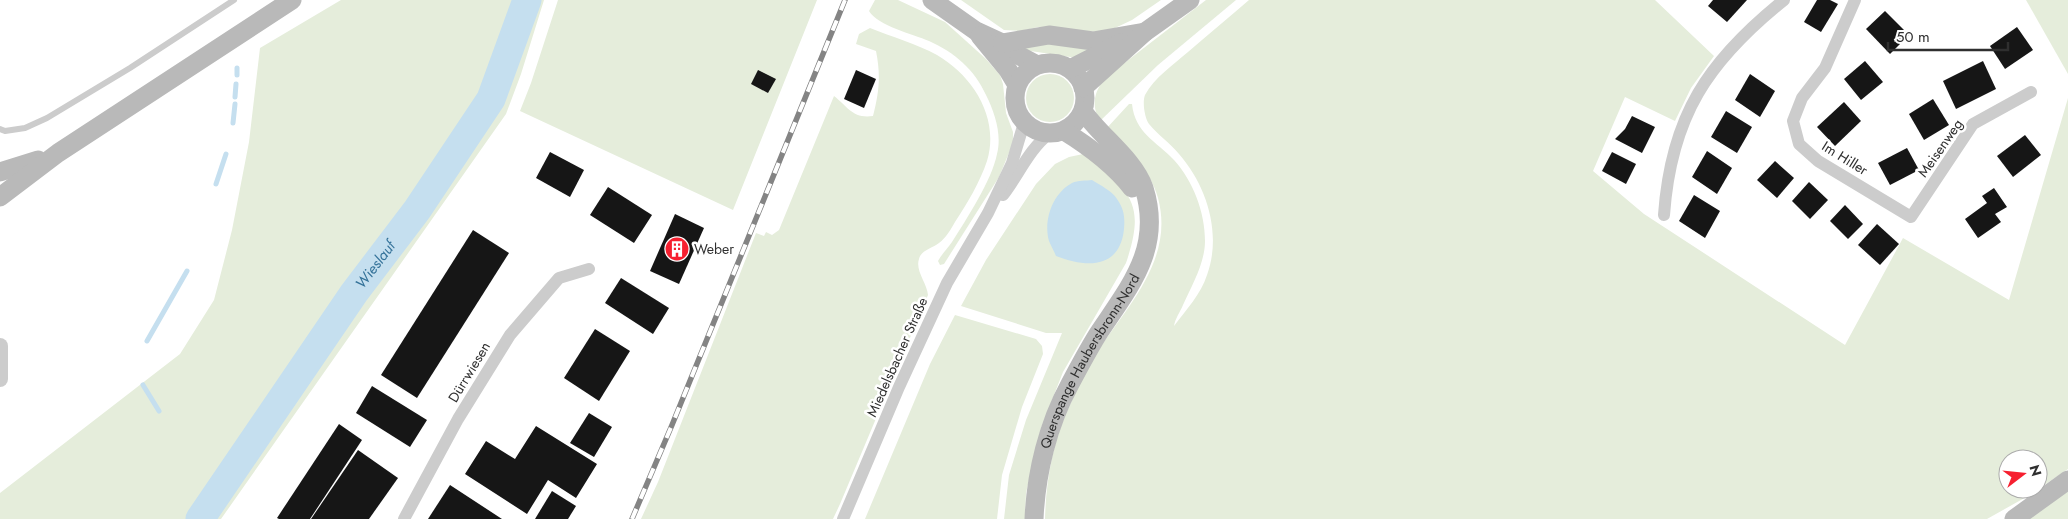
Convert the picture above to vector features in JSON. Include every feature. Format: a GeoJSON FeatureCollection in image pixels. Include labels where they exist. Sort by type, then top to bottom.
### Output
{"type":"FeatureCollection","features":[{"type":"Feature","properties":{"kind":"main road"},"geometry":{"type":"LineString","coordinates":[[0,197],[58,153],[292,0]]}},
{"type":"Feature","properties":{"kind":"main road"},"geometry":{"type":"LineString","coordinates":[[932,0],[976,31],[1002,43],[1018,55],[1037,65]]}},
{"type":"Feature","properties":{"kind":"main road"},"geometry":{"type":"LineString","coordinates":[[1084,88],[1145,32],[1190,0]]}},
{"type":"Feature","properties":{"kind":"main road"},"geometry":{"type":"LineString","coordinates":[[976,31],[1017,84]]}},
{"type":"Feature","properties":{"kind":"main road"},"geometry":{"type":"LineString","coordinates":[[1002,43],[1048,35],[1093,42],[1145,32]]}},
{"type":"Feature","properties":{"kind":"main road"},"geometry":{"type":"LineString","coordinates":[[1070,69],[1145,32]]}},
{"type":"Feature","properties":{"kind":"main road"},"geometry":{"type":"LineString","coordinates":[[1056,132],[1075,123],[1082,111],[1085,100],[1084,88],[1078,77],[1070,69],[1054,63],[1037,65],[1028,70],[1017,84],[1014,95],[1018,114],[1024,123],[1032,129],[1056,132],[1087,145],[1122,174],[1147,207]]}},
{"type":"Feature","properties":{"kind":"main road","name":"Querspange Haubersbronn-Nord"},"geometry":{"type":"LineString","coordinates":[[1034,519],[1041,464],[1053,422],[1069,385],[1097,336],[1137,275],[1148,240],[1150,222],[1144,188],[1135,170],[1082,111]]}},
{"type":"Feature","properties":{"kind":"main road"},"geometry":{"type":"LineString","coordinates":[[0,172],[58,153]]}},
{"type":"Feature","properties":{"kind":"main road"},"geometry":{"type":"LineString","coordinates":[[2014,519],[2068,480]]}},
{"type":"Feature","properties":{"kind":"street"},"geometry":{"type":"LineString","coordinates":[[1664,215],[1666,186],[1676,142],[1688,110],[1707,77],[1724,55],[1784,0]]}},
{"type":"Feature","properties":{"kind":"street","name":"Im Hiller"},"geometry":{"type":"LineString","coordinates":[[1855,0],[1825,68],[1802,98],[1793,121],[1799,144],[1818,160],[1911,218]]}},
{"type":"Feature","properties":{"kind":"street","name":"Meisenweg"},"geometry":{"type":"LineString","coordinates":[[1911,218],[1973,124],[2031,92]]}},
{"type":"Feature","properties":{"kind":"street"},"geometry":{"type":"LineString","coordinates":[[988,213],[1012,163],[1024,123]]}},
{"type":"Feature","properties":{"kind":"street"},"geometry":{"type":"LineString","coordinates":[[988,213],[1014,181],[1040,140],[1056,132]]}},
{"type":"Feature","properties":{"kind":"street","name":"Miedelsbacher Straße"},"geometry":{"type":"LineString","coordinates":[[843,519],[946,283],[988,213]]}},
{"type":"Feature","properties":{"kind":"street","name":"Dürrwiesen"},"geometry":{"type":"LineString","coordinates":[[404,519],[458,419],[510,335],[559,278],[589,269]]}},
{"type":"Feature","properties":{"kind":"street"},"geometry":{"type":"LineString","coordinates":[[0,346],[0,378]]}},
{"type":"Feature","properties":{"kind":"lane"},"geometry":{"type":"LineString","coordinates":[[0,129],[5,131],[25,128],[47,118],[130,68],[234,0]]}},
{"type":"Feature","properties":{"kind":"green space"},"geometry":{"type":"Polygon","coordinates":[[[341,0],[544,0],[521,74],[506,114],[221,519],[0,519],[0,493],[180,354],[214,300],[232,230],[249,142],[260,48],[341,0]]]}},
{"type":"Feature","properties":{"kind":"green space"},"geometry":{"type":"Polygon","coordinates":[[[558,0],[817,0],[733,210],[520,111],[558,0]]]}},
{"type":"Feature","properties":{"kind":"green space"},"geometry":{"type":"Polygon","coordinates":[[[875,0],[898,0],[945,22],[986,59],[1000,75],[1003,84],[1006,113],[1013,132],[1013,143],[999,177],[944,264],[940,265],[938,261],[971,211],[990,176],[998,147],[997,124],[986,95],[970,70],[955,56],[938,45],[880,21],[869,11],[875,0]]]}},
{"type":"Feature","properties":{"kind":"green space"},"geometry":{"type":"Polygon","coordinates":[[[961,0],[1161,0],[1132,20],[1115,28],[1097,32],[1038,27],[1021,31],[1004,30],[961,0]]]}},
{"type":"Feature","properties":{"kind":"green space"},"geometry":{"type":"Polygon","coordinates":[[[1206,0],[1236,0],[1158,65],[1100,121],[1095,110],[1095,99],[1098,88],[1105,78],[1206,0]]]}},
{"type":"Feature","properties":{"kind":"green space"},"geometry":{"type":"Polygon","coordinates":[[[1249,0],[1655,0],[1714,56],[1691,88],[1675,121],[1625,97],[1593,171],[1644,214],[1845,345],[1903,238],[2009,300],[2068,98],[2068,469],[2048,482],[2048,449],[1998,449],[1998,499],[2023,499],[1987,519],[1045,519],[1052,460],[1064,418],[1094,357],[1144,283],[1160,243],[1161,221],[1155,188],[1136,160],[1106,129],[1129,104],[1132,104],[1137,122],[1147,136],[1174,160],[1187,177],[1197,198],[1203,219],[1205,241],[1203,257],[1174,326],[1193,302],[1207,275],[1213,243],[1209,211],[1204,196],[1189,167],[1172,146],[1149,124],[1144,110],[1145,95],[1165,72],[1249,0]]]}},
{"type":"Feature","properties":{"kind":"green space"},"geometry":{"type":"Polygon","coordinates":[[[2026,0],[2068,0],[2068,74],[2026,0]]]}},
{"type":"Feature","properties":{"kind":"green space"},"geometry":{"type":"Polygon","coordinates":[[[870,28],[937,55],[962,74],[972,86],[986,114],[990,129],[990,145],[981,177],[969,200],[942,241],[920,256],[918,264],[928,295],[840,504],[833,519],[641,519],[658,482],[756,233],[764,236],[766,232],[772,235],[779,230],[834,96],[856,114],[860,116],[873,116],[879,84],[876,51],[856,44],[859,34],[870,28]]]}},
{"type":"Feature","properties":{"kind":"green space"},"geometry":{"type":"Polygon","coordinates":[[[1049,40],[1093,51],[1077,58],[1024,50],[1025,47],[1049,40]]]}},
{"type":"Feature","properties":{"kind":"green space"},"geometry":{"type":"Polygon","coordinates":[[[1045,74],[1055,74],[1064,78],[1070,84],[1073,89],[1073,107],[1064,118],[1055,122],[1045,122],[1036,118],[1030,112],[1026,103],[1026,93],[1030,84],[1036,78],[1045,74]]]}},
{"type":"Feature","properties":{"kind":"green space"},"geometry":{"type":"Polygon","coordinates":[[[1088,153],[1124,189],[1130,200],[1134,212],[1135,225],[1132,242],[1126,263],[1063,372],[1041,428],[1026,493],[1025,519],[1004,519],[1009,475],[1026,420],[1062,333],[1046,333],[961,306],[986,260],[1036,184],[1055,164],[1069,157],[1088,153]]]}},
{"type":"Feature","properties":{"kind":"green space"},"geometry":{"type":"Polygon","coordinates":[[[955,315],[1036,339],[1042,346],[1043,354],[1022,407],[1002,475],[997,519],[865,519],[930,364],[955,315]]]}},
{"type":"Feature","properties":{"kind":"green space"},"geometry":{"type":"Polygon","coordinates":[[[2068,491],[2068,519],[2027,519],[2068,491]]]}},
{"type":"Feature","properties":{"kind":"water"},"geometry":{"type":"Polygon","coordinates":[[[1092,180],[1112,193],[1121,206],[1124,213],[1124,229],[1121,242],[1116,252],[1100,262],[1079,262],[1056,256],[1047,233],[1051,208],[1060,193],[1072,183],[1092,180]]]}},
{"type":"Feature","properties":{"kind":"building"},"geometry":{"type":"Polygon","coordinates":[[[1713,0],[1747,0],[1727,22],[1708,6],[1713,0]]]}},
{"type":"Feature","properties":{"kind":"building"},"geometry":{"type":"Polygon","coordinates":[[[1817,0],[1830,0],[1838,4],[1821,32],[1804,22],[1817,0]]]}},
{"type":"Feature","properties":{"kind":"building"},"geometry":{"type":"Polygon","coordinates":[[[1885,11],[1909,35],[1890,54],[1866,29],[1885,11]]]}},
{"type":"Feature","properties":{"kind":"building"},"geometry":{"type":"Polygon","coordinates":[[[2017,27],[2033,50],[2005,69],[1990,46],[2017,27]]]}},
{"type":"Feature","properties":{"kind":"building"},"geometry":{"type":"Polygon","coordinates":[[[1865,61],[1883,82],[1861,100],[1844,79],[1865,61]]]}},
{"type":"Feature","properties":{"kind":"building"},"geometry":{"type":"Polygon","coordinates":[[[1983,61],[1996,89],[1956,109],[1943,81],[1983,61]]]}},
{"type":"Feature","properties":{"kind":"building"},"geometry":{"type":"Polygon","coordinates":[[[758,70],[776,79],[768,93],[751,84],[758,70]]]}},
{"type":"Feature","properties":{"kind":"building"},"geometry":{"type":"Polygon","coordinates":[[[856,70],[876,79],[864,108],[844,99],[856,70]]]}},
{"type":"Feature","properties":{"kind":"building"},"geometry":{"type":"Polygon","coordinates":[[[1750,74],[1775,91],[1760,117],[1735,100],[1750,74]]]}},
{"type":"Feature","properties":{"kind":"building"},"geometry":{"type":"Polygon","coordinates":[[[1933,99],[1949,125],[1924,140],[1909,114],[1933,99]]]}},
{"type":"Feature","properties":{"kind":"building"},"geometry":{"type":"Polygon","coordinates":[[[1844,102],[1861,121],[1835,146],[1817,127],[1844,102]]]}},
{"type":"Feature","properties":{"kind":"building"},"geometry":{"type":"Polygon","coordinates":[[[1726,111],[1752,127],[1737,153],[1711,137],[1726,111]]]}},
{"type":"Feature","properties":{"kind":"building"},"geometry":{"type":"Polygon","coordinates":[[[1632,116],[1655,127],[1642,153],[1615,139],[1625,129],[1632,116]]]}},
{"type":"Feature","properties":{"kind":"building"},"geometry":{"type":"Polygon","coordinates":[[[2025,135],[2041,155],[2013,177],[1997,156],[2025,135]]]}},
{"type":"Feature","properties":{"kind":"building"},"geometry":{"type":"Polygon","coordinates":[[[1907,148],[1919,170],[1890,185],[1878,163],[1907,148]]]}},
{"type":"Feature","properties":{"kind":"building"},"geometry":{"type":"Polygon","coordinates":[[[1707,151],[1732,168],[1717,194],[1692,177],[1707,151]]]}},
{"type":"Feature","properties":{"kind":"building"},"geometry":{"type":"Polygon","coordinates":[[[550,152],[584,170],[570,197],[536,178],[550,152]]]}},
{"type":"Feature","properties":{"kind":"building"},"geometry":{"type":"Polygon","coordinates":[[[1612,152],[1636,164],[1626,184],[1602,171],[1612,152]]]}},
{"type":"Feature","properties":{"kind":"building"},"geometry":{"type":"Polygon","coordinates":[[[1775,161],[1794,178],[1777,198],[1757,180],[1775,161]]]}},
{"type":"Feature","properties":{"kind":"building"},"geometry":{"type":"Polygon","coordinates":[[[1809,182],[1828,200],[1810,219],[1792,201],[1809,182]]]}},
{"type":"Feature","properties":{"kind":"building"},"geometry":{"type":"Polygon","coordinates":[[[608,187],[652,215],[634,243],[590,215],[608,187]]]}},
{"type":"Feature","properties":{"kind":"building"},"geometry":{"type":"Polygon","coordinates":[[[1994,188],[2007,207],[1995,214],[2001,222],[1978,238],[1965,219],[1987,203],[1982,196],[1994,188]]]}},
{"type":"Feature","properties":{"kind":"building"},"geometry":{"type":"Polygon","coordinates":[[[1694,195],[1720,211],[1705,238],[1679,221],[1694,195]]]}},
{"type":"Feature","properties":{"kind":"building"},"geometry":{"type":"Polygon","coordinates":[[[1845,205],[1863,224],[1848,239],[1830,221],[1845,205]]]}},
{"type":"Feature","properties":{"kind":"building","name":"Weber"},"geometry":{"type":"Polygon","coordinates":[[[675,214],[704,228],[679,284],[650,271],[675,214]]]}},
{"type":"Feature","properties":{"kind":"building"},"geometry":{"type":"Polygon","coordinates":[[[1877,224],[1899,244],[1880,265],[1858,245],[1877,224]]]}},
{"type":"Feature","properties":{"kind":"building"},"geometry":{"type":"Polygon","coordinates":[[[473,230],[509,253],[417,398],[381,375],[473,230]]]}},
{"type":"Feature","properties":{"kind":"building"},"geometry":{"type":"Polygon","coordinates":[[[621,278],[669,308],[653,334],[605,303],[621,278]]]}},
{"type":"Feature","properties":{"kind":"building"},"geometry":{"type":"Polygon","coordinates":[[[595,329],[630,351],[599,401],[564,378],[595,329]]]}},
{"type":"Feature","properties":{"kind":"building"},"geometry":{"type":"Polygon","coordinates":[[[372,386],[427,420],[410,447],[356,413],[372,386]]]}},
{"type":"Feature","properties":{"kind":"building"},"geometry":{"type":"Polygon","coordinates":[[[589,413],[612,427],[594,457],[570,443],[589,413]]]}},
{"type":"Feature","properties":{"kind":"building"},"geometry":{"type":"Polygon","coordinates":[[[339,424],[362,440],[310,519],[277,518],[339,424]]]}},
{"type":"Feature","properties":{"kind":"building"},"geometry":{"type":"Polygon","coordinates":[[[536,426],[597,464],[576,498],[548,480],[527,514],[465,474],[486,441],[515,459],[536,426]]]}},
{"type":"Feature","properties":{"kind":"building"},"geometry":{"type":"Polygon","coordinates":[[[358,450],[398,478],[369,519],[311,519],[358,450]]]}},
{"type":"Feature","properties":{"kind":"building"},"geometry":{"type":"Polygon","coordinates":[[[450,485],[502,519],[428,519],[450,485]]]}},
{"type":"Feature","properties":{"kind":"building"},"geometry":{"type":"Polygon","coordinates":[[[552,491],[576,506],[568,519],[535,519],[552,491]]]}},
{"type":"Feature","properties":{"kind":"waterway","name":"Wieslauf"},"geometry":{"type":"LineString","coordinates":[[200,519],[354,293],[417,210],[491,99],[527,0]]}},
{"type":"Feature","properties":{"kind":"waterway"},"geometry":{"type":"LineString","coordinates":[[237,68],[237,75]]}},
{"type":"Feature","properties":{"kind":"waterway"},"geometry":{"type":"LineString","coordinates":[[235,97],[236,84]]}},
{"type":"Feature","properties":{"kind":"waterway"},"geometry":{"type":"LineString","coordinates":[[233,123],[235,104]]}},
{"type":"Feature","properties":{"kind":"waterway"},"geometry":{"type":"LineString","coordinates":[[216,184],[226,154]]}},
{"type":"Feature","properties":{"kind":"waterway"},"geometry":{"type":"LineString","coordinates":[[147,341],[187,271]]}},
{"type":"Feature","properties":{"kind":"waterway"},"geometry":{"type":"LineString","coordinates":[[143,385],[159,411]]}},
{"type":"Feature","properties":{"kind":"railway"},"geometry":{"type":"LineString","coordinates":[[632,519],[845,0]]}},
{"type":"Feature","properties":{"kind":"place","name":"Weber"},"geometry":{"type":"Point","coordinates":[677,249]}}]}
